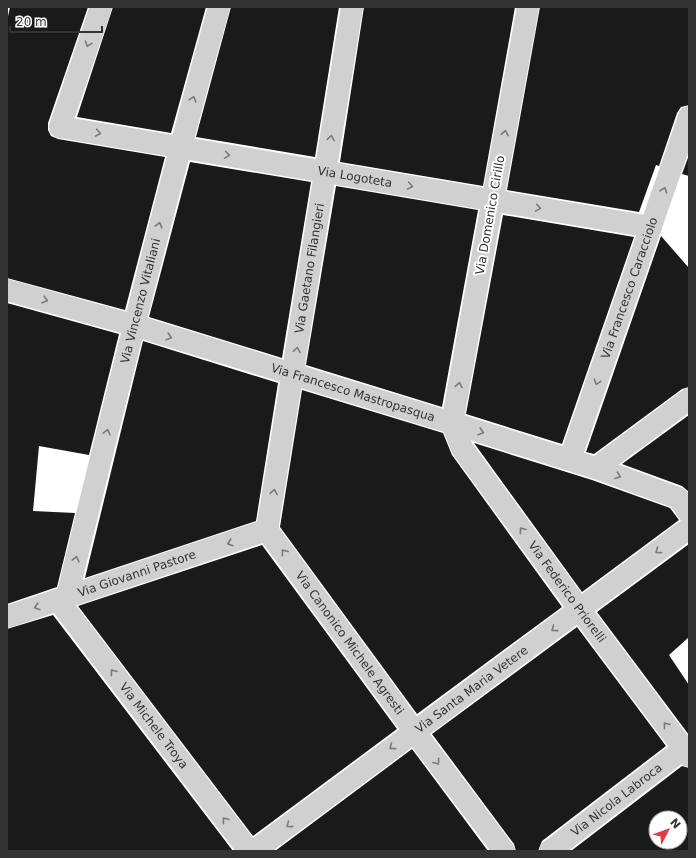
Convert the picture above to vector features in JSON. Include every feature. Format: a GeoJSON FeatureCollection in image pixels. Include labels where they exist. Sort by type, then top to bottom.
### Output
{"type":"FeatureCollection","features":[{"type":"Feature","properties":{"kind":"street","name":"Via Logoteta"},"geometry":{"type":"LineString","coordinates":[[101,7],[60,127],[651,227]]}},
{"type":"Feature","properties":{"kind":"street","name":"Via Vincenzo Vitaliani"},"geometry":{"type":"LineString","coordinates":[[63,598],[132,325],[179,147],[219,7]]}},
{"type":"Feature","properties":{"kind":"street","name":"Via Gaetano Filangieri"},"geometry":{"type":"LineString","coordinates":[[267,530],[352,7]]}},
{"type":"Feature","properties":{"kind":"street","name":"Via Domenico Cirillo"},"geometry":{"type":"LineString","coordinates":[[452,423],[528,7]]}},
{"type":"Feature","properties":{"kind":"street","name":"Via Francesco Caracciolo"},"geometry":{"type":"LineString","coordinates":[[570,460],[689,117]]}},
{"type":"Feature","properties":{"kind":"street","name":"Via Francesco Mastropasqua"},"geometry":{"type":"LineString","coordinates":[[7,290],[132,325],[596,468],[678,498],[689,513]]}},
{"type":"Feature","properties":{"kind":"street"},"geometry":{"type":"LineString","coordinates":[[596,468],[689,399]]}},
{"type":"Feature","properties":{"kind":"street","name":"Via Federico Priorelli"},"geometry":{"type":"LineString","coordinates":[[452,423],[462,448],[686,752]]}},
{"type":"Feature","properties":{"kind":"street","name":"Via Santa Maria Vetere"},"geometry":{"type":"LineString","coordinates":[[254,851],[689,528]]}},
{"type":"Feature","properties":{"kind":"street","name":"Via Giovanni Pastore"},"geometry":{"type":"LineString","coordinates":[[7,617],[267,530]]}},
{"type":"Feature","properties":{"kind":"street","name":"Via Canonico Michele Agresti"},"geometry":{"type":"LineString","coordinates":[[267,530],[504,851]]}},
{"type":"Feature","properties":{"kind":"street","name":"Via Michele Troya"},"geometry":{"type":"LineString","coordinates":[[63,598],[249,851]]}},
{"type":"Feature","properties":{"kind":"street","name":"Via Nicola Labroca"},"geometry":{"type":"LineString","coordinates":[[550,851],[686,752]]}},
{"type":"Feature","properties":{"kind":"building"},"geometry":{"type":"Polygon","coordinates":[[[10,7],[88,7],[48,123],[48,130],[51,136],[58,139],[165,157],[125,310],[7,278],[7,21],[10,7]]]}},
{"type":"Feature","properties":{"kind":"building"},"geometry":{"type":"Polygon","coordinates":[[[113,7],[206,7],[171,133],[77,117],[113,7]]]}},
{"type":"Feature","properties":{"kind":"building"},"geometry":{"type":"Polygon","coordinates":[[[231,7],[339,7],[315,157],[196,137],[231,7]]]}},
{"type":"Feature","properties":{"kind":"building"},"geometry":{"type":"Polygon","coordinates":[[[364,7],[515,7],[483,186],[340,162],[364,7]]]}},
{"type":"Feature","properties":{"kind":"building"},"geometry":{"type":"Polygon","coordinates":[[[540,7],[689,7],[689,105],[681,107],[677,113],[659,166],[656,165],[639,212],[507,190],[540,7]]]}},
{"type":"Feature","properties":{"kind":"building"},"geometry":{"type":"Polygon","coordinates":[[[689,155],[689,176],[682,174],[689,155]]]}},
{"type":"Feature","properties":{"kind":"building"},"geometry":{"type":"Polygon","coordinates":[[[190,162],[311,182],[282,358],[149,317],[190,162]]]}},
{"type":"Feature","properties":{"kind":"building"},"geometry":{"type":"Polygon","coordinates":[[[336,186],[478,210],[442,407],[306,365],[336,186]]]}},
{"type":"Feature","properties":{"kind":"building"},"geometry":{"type":"Polygon","coordinates":[[[503,215],[634,237],[562,444],[466,414],[503,215]]]}},
{"type":"Feature","properties":{"kind":"building"},"geometry":{"type":"Polygon","coordinates":[[[661,236],[689,268],[689,387],[682,389],[594,454],[586,452],[661,236]]]}},
{"type":"Feature","properties":{"kind":"building"},"geometry":{"type":"Polygon","coordinates":[[[7,303],[119,334],[89,455],[39,446],[33,511],[75,513],[57,587],[7,604],[7,303]]]}},
{"type":"Feature","properties":{"kind":"building"},"geometry":{"type":"Polygon","coordinates":[[[143,341],[278,383],[256,521],[85,578],[143,341]]]}},
{"type":"Feature","properties":{"kind":"building"},"geometry":{"type":"Polygon","coordinates":[[[302,390],[443,433],[452,455],[562,607],[417,714],[280,527],[302,390]]]}},
{"type":"Feature","properties":{"kind":"building"},"geometry":{"type":"Polygon","coordinates":[[[689,415],[689,492],[682,486],[622,464],[689,415]]]}},
{"type":"Feature","properties":{"kind":"building"},"geometry":{"type":"Polygon","coordinates":[[[474,443],[592,480],[670,508],[679,520],[582,592],[474,443]]]}},
{"type":"Feature","properties":{"kind":"building"},"geometry":{"type":"Polygon","coordinates":[[[689,544],[689,637],[669,655],[689,685],[689,735],[597,612],[689,544]]]}},
{"type":"Feature","properties":{"kind":"building"},"geometry":{"type":"Polygon","coordinates":[[[262,545],[397,729],[253,836],[78,606],[262,545]]]}},
{"type":"Feature","properties":{"kind":"building"},"geometry":{"type":"Polygon","coordinates":[[[53,615],[233,851],[7,851],[7,629],[53,615]]]}},
{"type":"Feature","properties":{"kind":"building"},"geometry":{"type":"Polygon","coordinates":[[[577,627],[666,746],[542,841],[538,851],[516,851],[514,844],[432,734],[577,627]]]}},
{"type":"Feature","properties":{"kind":"building"},"geometry":{"type":"Polygon","coordinates":[[[412,749],[488,851],[275,851],[412,749]]]}},
{"type":"Feature","properties":{"kind":"building"},"geometry":{"type":"Polygon","coordinates":[[[682,766],[689,768],[689,851],[571,851],[682,766]]]}}]}
